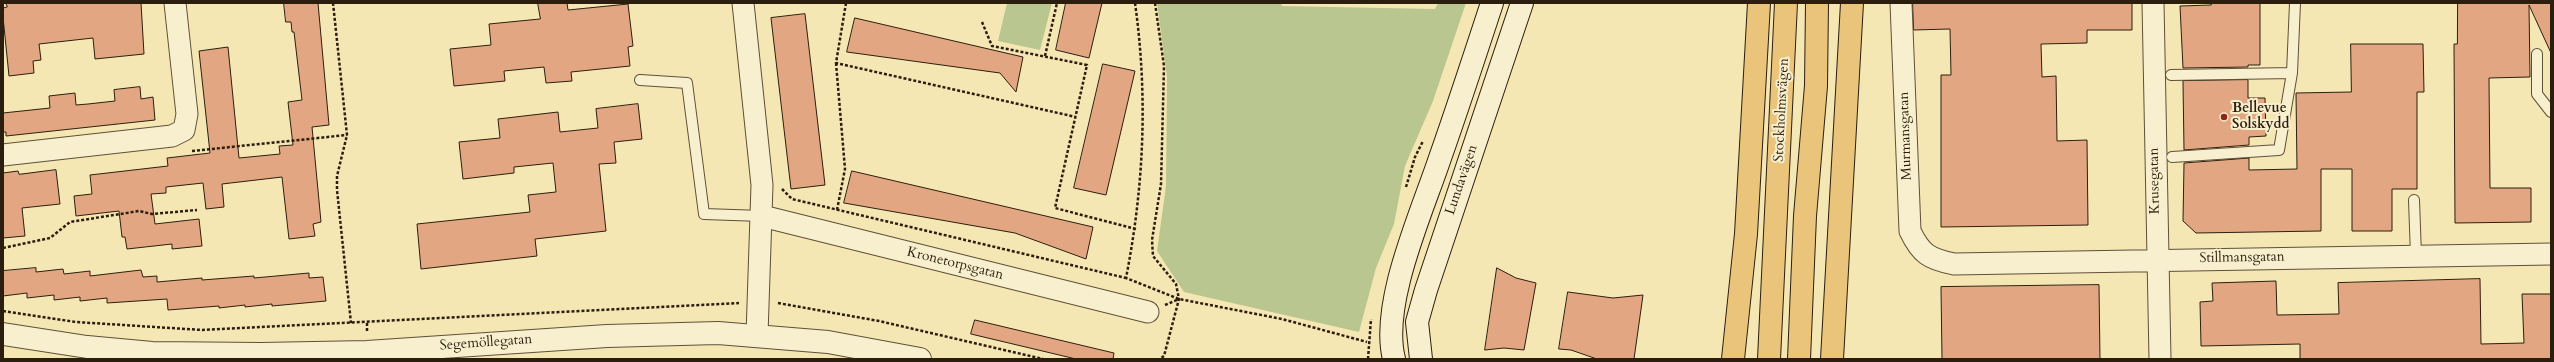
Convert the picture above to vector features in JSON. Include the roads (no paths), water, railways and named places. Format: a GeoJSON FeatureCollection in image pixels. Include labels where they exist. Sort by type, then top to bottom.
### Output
{"type":"FeatureCollection","features":[{"type":"Feature","properties":{"kind":"highway"},"geometry":{"type":"LineString","coordinates":[[1733,359],[1746,234],[1759,3]]}},
{"type":"Feature","properties":{"kind":"highway","name":"Stockholmsvägen"},"geometry":{"type":"LineString","coordinates":[[1769,359],[1786,3]]}},
{"type":"Feature","properties":{"kind":"highway"},"geometry":{"type":"LineString","coordinates":[[1799,359],[1805,216],[1816,86],[1817,3]]}},
{"type":"Feature","properties":{"kind":"highway"},"geometry":{"type":"LineString","coordinates":[[1832,359],[1852,3]]}},
{"type":"Feature","properties":{"kind":"street"},"geometry":{"type":"LineString","coordinates":[[3,155],[172,136],[184,130],[187,114],[175,3]]}},
{"type":"Feature","properties":{"kind":"street"},"geometry":{"type":"LineString","coordinates":[[743,3],[762,185],[757,335]]}},
{"type":"Feature","properties":{"kind":"street","name":"Lundavägen"},"geometry":{"type":"LineString","coordinates":[[1394,359],[1391,347],[1392,308],[1414,235],[1492,3]]}},
{"type":"Feature","properties":{"kind":"street","name":"Lundavägen"},"geometry":{"type":"LineString","coordinates":[[1421,359],[1417,322],[1426,290],[1522,3]]}},
{"type":"Feature","properties":{"kind":"street","name":"Murmansgatan"},"geometry":{"type":"LineString","coordinates":[[1901,3],[1910,231],[1918,248],[1934,260]]}},
{"type":"Feature","properties":{"kind":"street","name":"Krusegatan"},"geometry":{"type":"LineString","coordinates":[[2153,3],[2156,259],[2160,359]]}},
{"type":"Feature","properties":{"kind":"street","name":"Kronetorpsgatan"},"geometry":{"type":"LineString","coordinates":[[762,216],[1148,312]]}},
{"type":"Feature","properties":{"kind":"street","name":"Stillmansgatan"},"geometry":{"type":"LineString","coordinates":[[1934,260],[1954,264],[2156,259],[2551,254]]}},
{"type":"Feature","properties":{"kind":"street","name":"Segemöllegatan"},"geometry":{"type":"LineString","coordinates":[[3,334],[87,347],[152,353],[412,354],[607,336],[718,333],[828,342],[920,359]]}},
{"type":"Feature","properties":{"kind":"lane"},"geometry":{"type":"LineString","coordinates":[[2172,157],[2279,150],[2292,73],[2295,3]]}},
{"type":"Feature","properties":{"kind":"lane"},"geometry":{"type":"LineString","coordinates":[[2537,54],[2537,94],[2551,112]]}},
{"type":"Feature","properties":{"kind":"lane"},"geometry":{"type":"LineString","coordinates":[[2171,75],[2292,73]]}},
{"type":"Feature","properties":{"kind":"lane"},"geometry":{"type":"LineString","coordinates":[[640,80],[688,84],[704,214],[762,216]]}},
{"type":"Feature","properties":{"kind":"lane"},"geometry":{"type":"LineString","coordinates":[[2414,200],[2416,256]]}},
{"type":"Feature","properties":{"kind":"place","name":"Bellevue Solskydd"},"geometry":{"type":"Point","coordinates":[2224,117]}}]}
